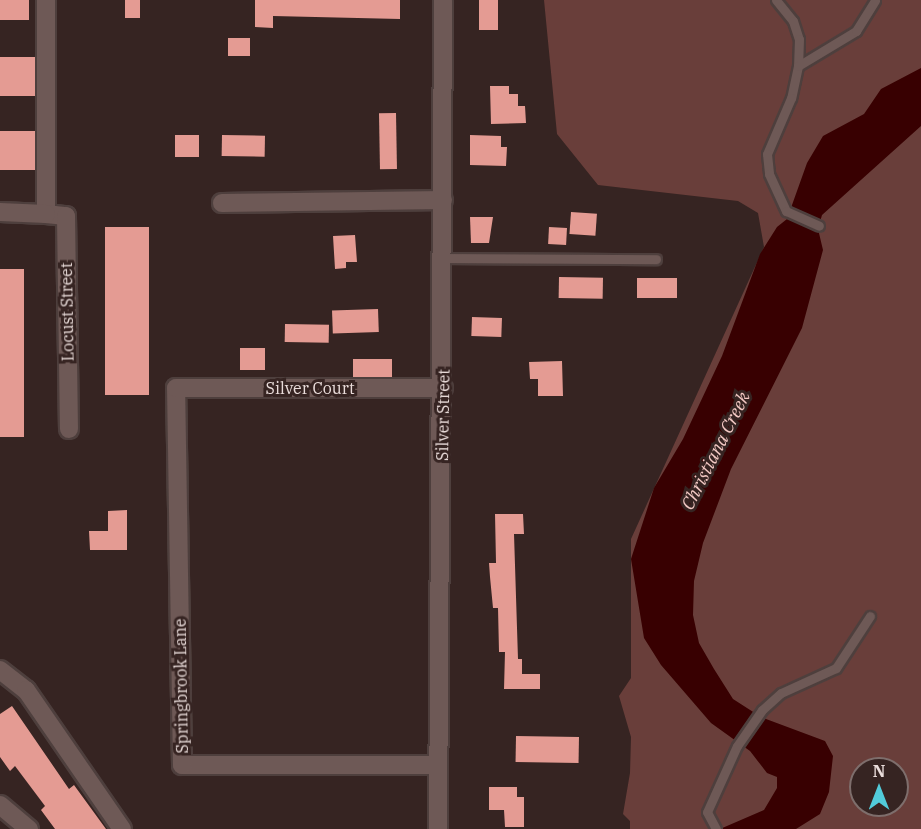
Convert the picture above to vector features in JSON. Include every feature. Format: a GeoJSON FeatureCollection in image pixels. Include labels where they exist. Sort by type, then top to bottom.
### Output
{"type":"FeatureCollection","features":[{"type":"Feature","properties":{"kind":"street"},"geometry":{"type":"LineString","coordinates":[[45,0],[46,214]]}},
{"type":"Feature","properties":{"kind":"street","name":"Silver Street"},"geometry":{"type":"LineString","coordinates":[[438,829],[443,388],[443,0]]}},
{"type":"Feature","properties":{"kind":"street"},"geometry":{"type":"LineString","coordinates":[[222,203],[443,200]]}},
{"type":"Feature","properties":{"kind":"street","name":"Locust Street"},"geometry":{"type":"LineString","coordinates":[[0,212],[66,216],[69,429]]}},
{"type":"Feature","properties":{"kind":"street","name":"Silver Court"},"geometry":{"type":"LineString","coordinates":[[176,388],[443,388]]}},
{"type":"Feature","properties":{"kind":"street","name":"Springbrook Lane"},"geometry":{"type":"LineString","coordinates":[[176,388],[182,765],[437,765]]}},
{"type":"Feature","properties":{"kind":"street"},"geometry":{"type":"LineString","coordinates":[[0,670],[26,690],[122,829]]}},
{"type":"Feature","properties":{"kind":"street"},"geometry":{"type":"LineString","coordinates":[[0,805],[25,826]]}},
{"type":"Feature","properties":{"kind":"lane"},"geometry":{"type":"LineString","coordinates":[[776,0],[796,30],[798,66],[791,98],[767,154],[770,174],[786,211],[819,226]]}},
{"type":"Feature","properties":{"kind":"lane"},"geometry":{"type":"LineString","coordinates":[[798,66],[856,31],[875,0]]}},
{"type":"Feature","properties":{"kind":"lane"},"geometry":{"type":"LineString","coordinates":[[443,258],[656,259]]}},
{"type":"Feature","properties":{"kind":"lane"},"geometry":{"type":"LineString","coordinates":[[716,829],[707,812],[737,746],[762,710],[781,693],[836,668],[870,616]]}},
{"type":"Feature","properties":{"kind":"shaded area"},"geometry":{"type":"Polygon","coordinates":[[[544,0],[921,0],[921,829],[630,829],[630,821],[623,814],[630,773],[631,737],[619,696],[631,678],[631,539],[764,247],[758,213],[738,201],[598,185],[557,134],[544,0]]]}},
{"type":"Feature","properties":{"kind":"water","name":"Christiana Creek"},"geometry":{"type":"Polygon","coordinates":[[[921,68],[921,126],[822,215],[818,229],[823,250],[802,328],[731,469],[703,543],[694,581],[693,615],[699,643],[733,699],[761,717],[825,741],[833,756],[829,792],[820,814],[796,829],[720,829],[764,810],[777,788],[777,777],[767,773],[750,751],[711,723],[661,665],[644,638],[631,559],[654,488],[683,439],[722,356],[760,254],[777,227],[787,219],[807,163],[823,136],[864,114],[881,89],[921,68]]]}},
{"type":"Feature","properties":{"kind":"building"},"geometry":{"type":"Polygon","coordinates":[[[0,0],[29,0],[29,20],[0,20],[0,0]]]}},
{"type":"Feature","properties":{"kind":"building"},"geometry":{"type":"Polygon","coordinates":[[[125,0],[140,0],[140,18],[125,18],[125,0]]]}},
{"type":"Feature","properties":{"kind":"building"},"geometry":{"type":"Polygon","coordinates":[[[255,0],[400,0],[400,19],[273,16],[273,28],[255,27],[255,0]]]}},
{"type":"Feature","properties":{"kind":"building"},"geometry":{"type":"Polygon","coordinates":[[[479,0],[498,0],[498,30],[479,30],[479,0]]]}},
{"type":"Feature","properties":{"kind":"building"},"geometry":{"type":"Polygon","coordinates":[[[228,38],[250,38],[250,56],[228,56],[228,38]]]}},
{"type":"Feature","properties":{"kind":"building"},"geometry":{"type":"Polygon","coordinates":[[[0,57],[35,57],[35,96],[0,96],[0,57]]]}},
{"type":"Feature","properties":{"kind":"building"},"geometry":{"type":"Polygon","coordinates":[[[490,86],[509,86],[509,94],[518,94],[518,106],[525,106],[526,123],[491,124],[490,86]]]}},
{"type":"Feature","properties":{"kind":"building"},"geometry":{"type":"Polygon","coordinates":[[[379,113],[396,113],[397,169],[380,169],[379,113]]]}},
{"type":"Feature","properties":{"kind":"building"},"geometry":{"type":"Polygon","coordinates":[[[0,131],[35,131],[35,170],[0,170],[0,131]]]}},
{"type":"Feature","properties":{"kind":"building"},"geometry":{"type":"Polygon","coordinates":[[[175,135],[199,135],[199,157],[175,157],[175,135]]]}},
{"type":"Feature","properties":{"kind":"building"},"geometry":{"type":"Polygon","coordinates":[[[222,135],[265,136],[265,157],[222,156],[222,135]]]}},
{"type":"Feature","properties":{"kind":"building"},"geometry":{"type":"Polygon","coordinates":[[[470,135],[501,136],[501,147],[507,147],[506,166],[470,165],[470,135]]]}},
{"type":"Feature","properties":{"kind":"building"},"geometry":{"type":"Polygon","coordinates":[[[571,212],[597,214],[595,236],[569,234],[571,212]]]}},
{"type":"Feature","properties":{"kind":"building"},"geometry":{"type":"Polygon","coordinates":[[[470,217],[493,217],[489,243],[471,243],[470,217]]]}},
{"type":"Feature","properties":{"kind":"building"},"geometry":{"type":"Polygon","coordinates":[[[105,227],[149,227],[149,395],[105,395],[105,227]]]}},
{"type":"Feature","properties":{"kind":"building"},"geometry":{"type":"Polygon","coordinates":[[[549,227],[567,228],[566,245],[548,244],[549,227]]]}},
{"type":"Feature","properties":{"kind":"building"},"geometry":{"type":"Polygon","coordinates":[[[355,235],[357,262],[346,262],[346,268],[335,269],[333,236],[355,235]]]}},
{"type":"Feature","properties":{"kind":"building"},"geometry":{"type":"Polygon","coordinates":[[[0,269],[24,269],[24,437],[0,437],[0,269]]]}},
{"type":"Feature","properties":{"kind":"building"},"geometry":{"type":"Polygon","coordinates":[[[559,277],[603,278],[603,299],[559,298],[559,277]]]}},
{"type":"Feature","properties":{"kind":"building"},"geometry":{"type":"Polygon","coordinates":[[[637,278],[677,278],[677,298],[637,298],[637,278]]]}},
{"type":"Feature","properties":{"kind":"building"},"geometry":{"type":"Polygon","coordinates":[[[378,309],[379,332],[333,334],[332,311],[378,309]]]}},
{"type":"Feature","properties":{"kind":"building"},"geometry":{"type":"Polygon","coordinates":[[[472,317],[502,318],[501,337],[471,336],[472,317]]]}},
{"type":"Feature","properties":{"kind":"building"},"geometry":{"type":"Polygon","coordinates":[[[285,324],[329,325],[329,343],[285,342],[285,324]]]}},
{"type":"Feature","properties":{"kind":"building"},"geometry":{"type":"Polygon","coordinates":[[[240,348],[265,348],[265,370],[240,370],[240,348]]]}},
{"type":"Feature","properties":{"kind":"building"},"geometry":{"type":"Polygon","coordinates":[[[353,359],[392,359],[392,377],[353,377],[353,359]]]}},
{"type":"Feature","properties":{"kind":"building"},"geometry":{"type":"Polygon","coordinates":[[[562,361],[563,396],[538,396],[538,379],[530,379],[529,362],[562,361]]]}},
{"type":"Feature","properties":{"kind":"building"},"geometry":{"type":"Polygon","coordinates":[[[127,510],[127,550],[90,550],[89,531],[108,531],[108,511],[127,510]]]}},
{"type":"Feature","properties":{"kind":"building"},"geometry":{"type":"Polygon","coordinates":[[[495,514],[523,514],[524,534],[514,534],[518,659],[522,659],[522,674],[540,674],[540,689],[504,689],[505,652],[499,652],[498,608],[493,608],[489,563],[496,563],[495,514]]]}},
{"type":"Feature","properties":{"kind":"building"},"geometry":{"type":"Polygon","coordinates":[[[12,706],[69,789],[74,785],[106,829],[55,829],[41,810],[45,806],[15,766],[10,771],[0,757],[0,714],[12,706]]]}},
{"type":"Feature","properties":{"kind":"building"},"geometry":{"type":"Polygon","coordinates":[[[516,736],[579,737],[579,763],[516,762],[516,736]]]}},
{"type":"Feature","properties":{"kind":"building"},"geometry":{"type":"Polygon","coordinates":[[[489,787],[517,787],[517,797],[524,797],[524,827],[505,827],[504,810],[489,810],[489,787]]]}}]}
